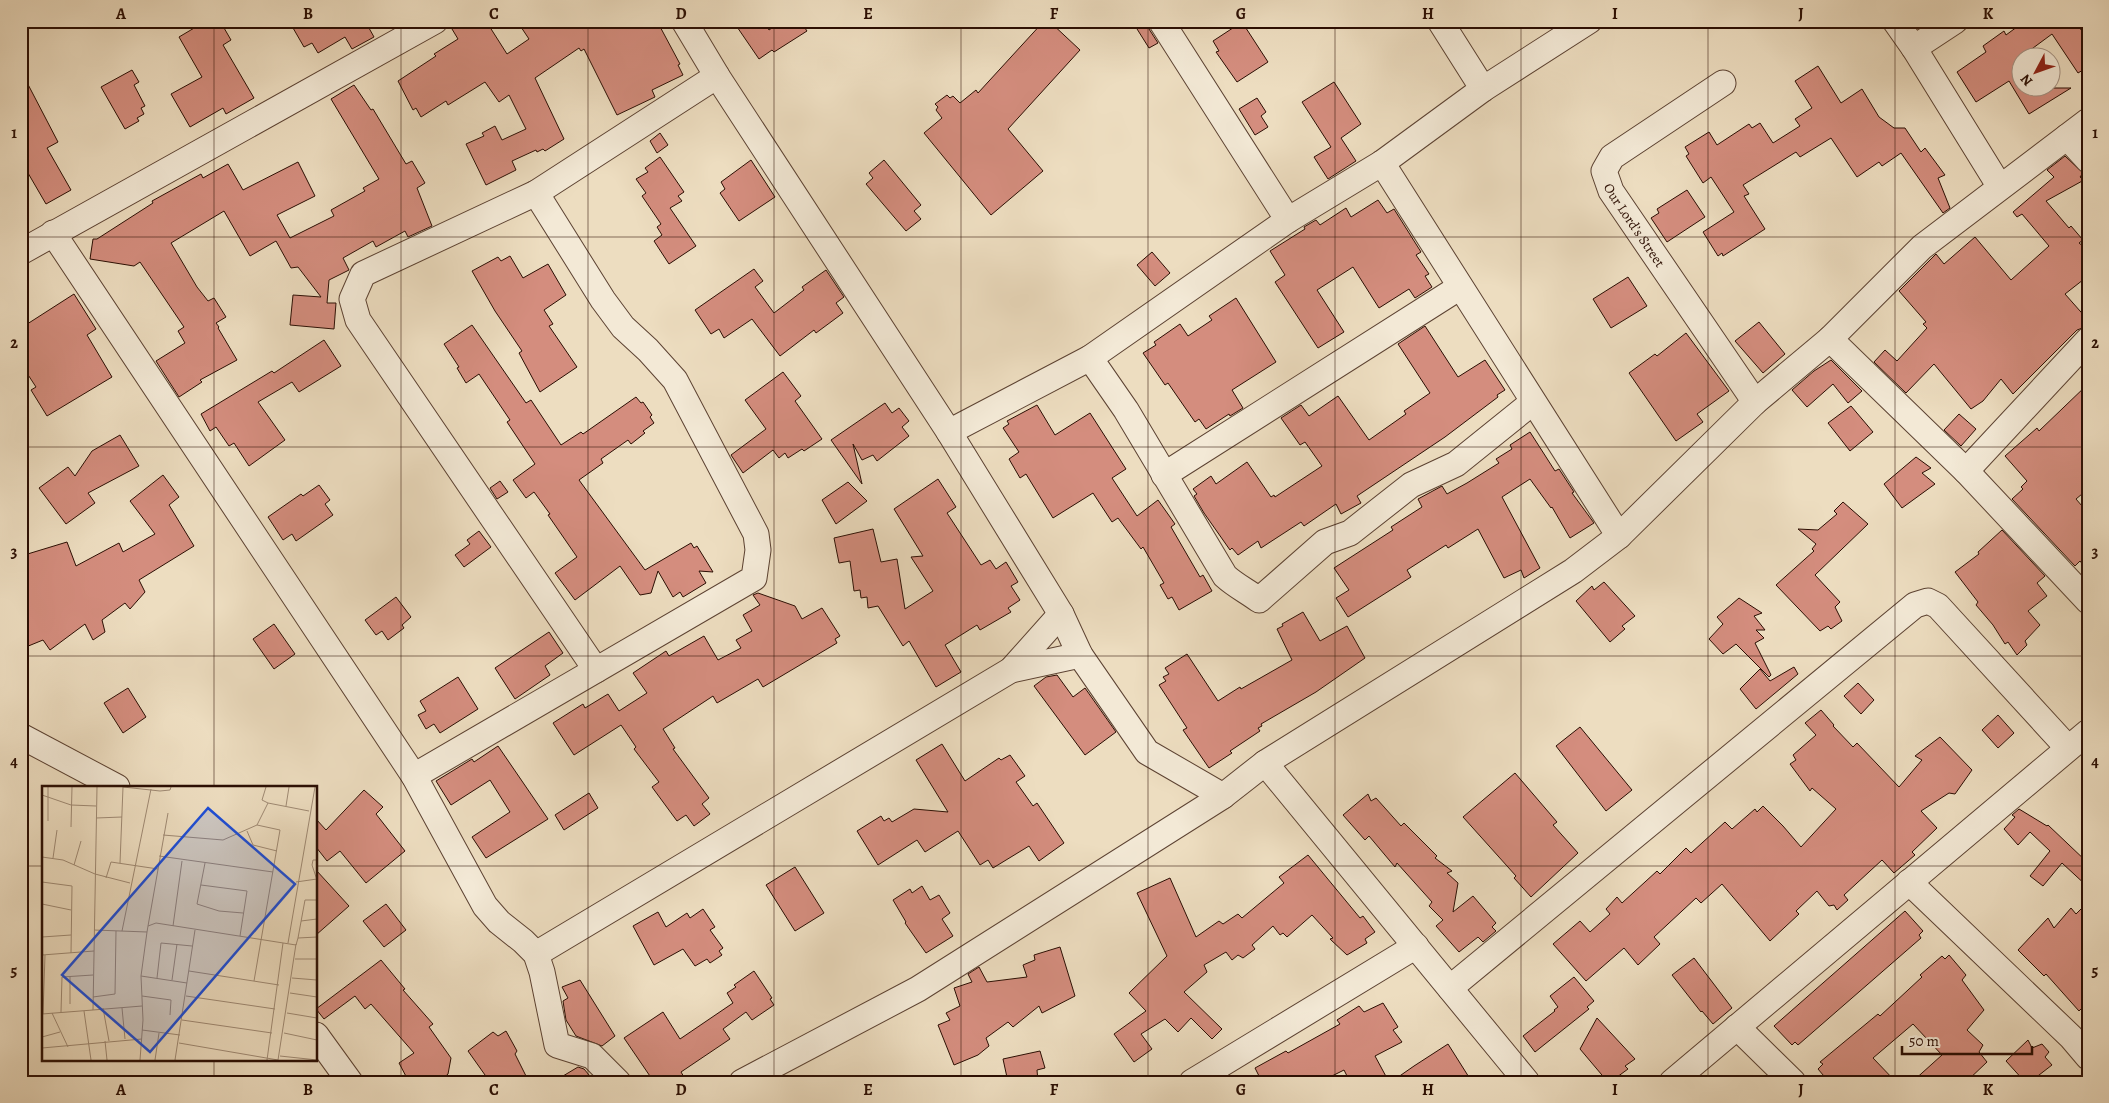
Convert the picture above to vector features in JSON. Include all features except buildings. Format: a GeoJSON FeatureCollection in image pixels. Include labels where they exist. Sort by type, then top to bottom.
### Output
{"type":"FeatureCollection","features":[{"type":"Feature","properties":{"kind":"street"},"geometry":{"type":"LineString","coordinates":[[21,252],[435,21]]}},
{"type":"Feature","properties":{"kind":"street"},"geometry":{"type":"LineString","coordinates":[[684,21],[716,76],[949,432],[1061,614],[1080,655],[1147,752],[1223,796]]}},
{"type":"Feature","properties":{"kind":"street"},"geometry":{"type":"LineString","coordinates":[[1161,21],[1288,220]]}},
{"type":"Feature","properties":{"kind":"street"},"geometry":{"type":"LineString","coordinates":[[1440,21],[1483,89]]}},
{"type":"Feature","properties":{"kind":"street"},"geometry":{"type":"LineString","coordinates":[[949,432],[1090,358],[1288,220],[1382,163],[1483,89],[1589,21]]}},
{"type":"Feature","properties":{"kind":"street"},"geometry":{"type":"LineString","coordinates":[[1895,21],[1914,48],[2000,187]]}},
{"type":"Feature","properties":{"kind":"street"},"geometry":{"type":"LineString","coordinates":[[1914,48],[1955,21]]}},
{"type":"Feature","properties":{"kind":"street"},"geometry":{"type":"LineString","coordinates":[[596,670],[358,320],[352,299],[364,274],[536,193],[716,76]]}},
{"type":"Feature","properties":{"kind":"street","name":"Our Lord’s Street"},"geometry":{"type":"LineString","coordinates":[[1723,83],[1612,157],[1604,171],[1611,191],[1755,402]]}},
{"type":"Feature","properties":{"kind":"street"},"geometry":{"type":"LineString","coordinates":[[745,1081],[918,989],[1223,796],[1265,763],[1573,571],[1619,536],[1755,402],[1830,339],[1922,247],[2088,121]]}},
{"type":"Feature","properties":{"kind":"street"},"geometry":{"type":"LineString","coordinates":[[2066,137],[2088,160]]}},
{"type":"Feature","properties":{"kind":"street"},"geometry":{"type":"LineString","coordinates":[[1382,163],[1619,536]]}},
{"type":"Feature","properties":{"kind":"street"},"geometry":{"type":"LineString","coordinates":[[414,776],[754,578],[758,550],[756,534],[675,380],[648,350],[623,328],[603,300],[536,193]]}},
{"type":"Feature","properties":{"kind":"street"},"geometry":{"type":"LineString","coordinates":[[53,233],[414,776],[485,906],[499,922],[536,954],[542,972],[557,1045],[592,1056],[618,1082]]}},
{"type":"Feature","properties":{"kind":"street"},"geometry":{"type":"LineString","coordinates":[[1164,475],[1460,286]]}},
{"type":"Feature","properties":{"kind":"street"},"geometry":{"type":"LineString","coordinates":[[1830,339],[1966,471],[2087,600]]}},
{"type":"Feature","properties":{"kind":"street"},"geometry":{"type":"LineString","coordinates":[[1966,471],[2088,340]]}},
{"type":"Feature","properties":{"kind":"street"},"geometry":{"type":"LineString","coordinates":[[1090,358],[1126,410],[1225,576],[1236,587],[1247,590],[1259,600],[1325,542],[1350,533],[1411,485],[1456,464],[1533,402]]}},
{"type":"Feature","properties":{"kind":"street"},"geometry":{"type":"LineString","coordinates":[[1450,988],[1915,605],[1928,601],[1938,606],[2068,748]]}},
{"type":"Feature","properties":{"kind":"street"},"geometry":{"type":"LineString","coordinates":[[536,954],[1010,670],[1061,614]]}},
{"type":"Feature","properties":{"kind":"street"},"geometry":{"type":"LineString","coordinates":[[1010,670],[1080,655]]}},
{"type":"Feature","properties":{"kind":"street"},"geometry":{"type":"LineString","coordinates":[[1672,1082],[2088,732]]}},
{"type":"Feature","properties":{"kind":"street"},"geometry":{"type":"LineString","coordinates":[[21,736],[115,786]]}},
{"type":"Feature","properties":{"kind":"street"},"geometry":{"type":"LineString","coordinates":[[1265,763],[1527,1082]]}},
{"type":"Feature","properties":{"kind":"street"},"geometry":{"type":"LineString","coordinates":[[1910,882],[2079,1030],[2088,1057]]}},
{"type":"Feature","properties":{"kind":"street"},"geometry":{"type":"LineString","coordinates":[[1192,1082],[1416,946]]}},
{"type":"Feature","properties":{"kind":"street"},"geometry":{"type":"LineString","coordinates":[[1737,1027],[1793,1082]]}},
{"type":"Feature","properties":{"kind":"street"},"geometry":{"type":"LineString","coordinates":[[318,1037],[350,1082]]}}]}
